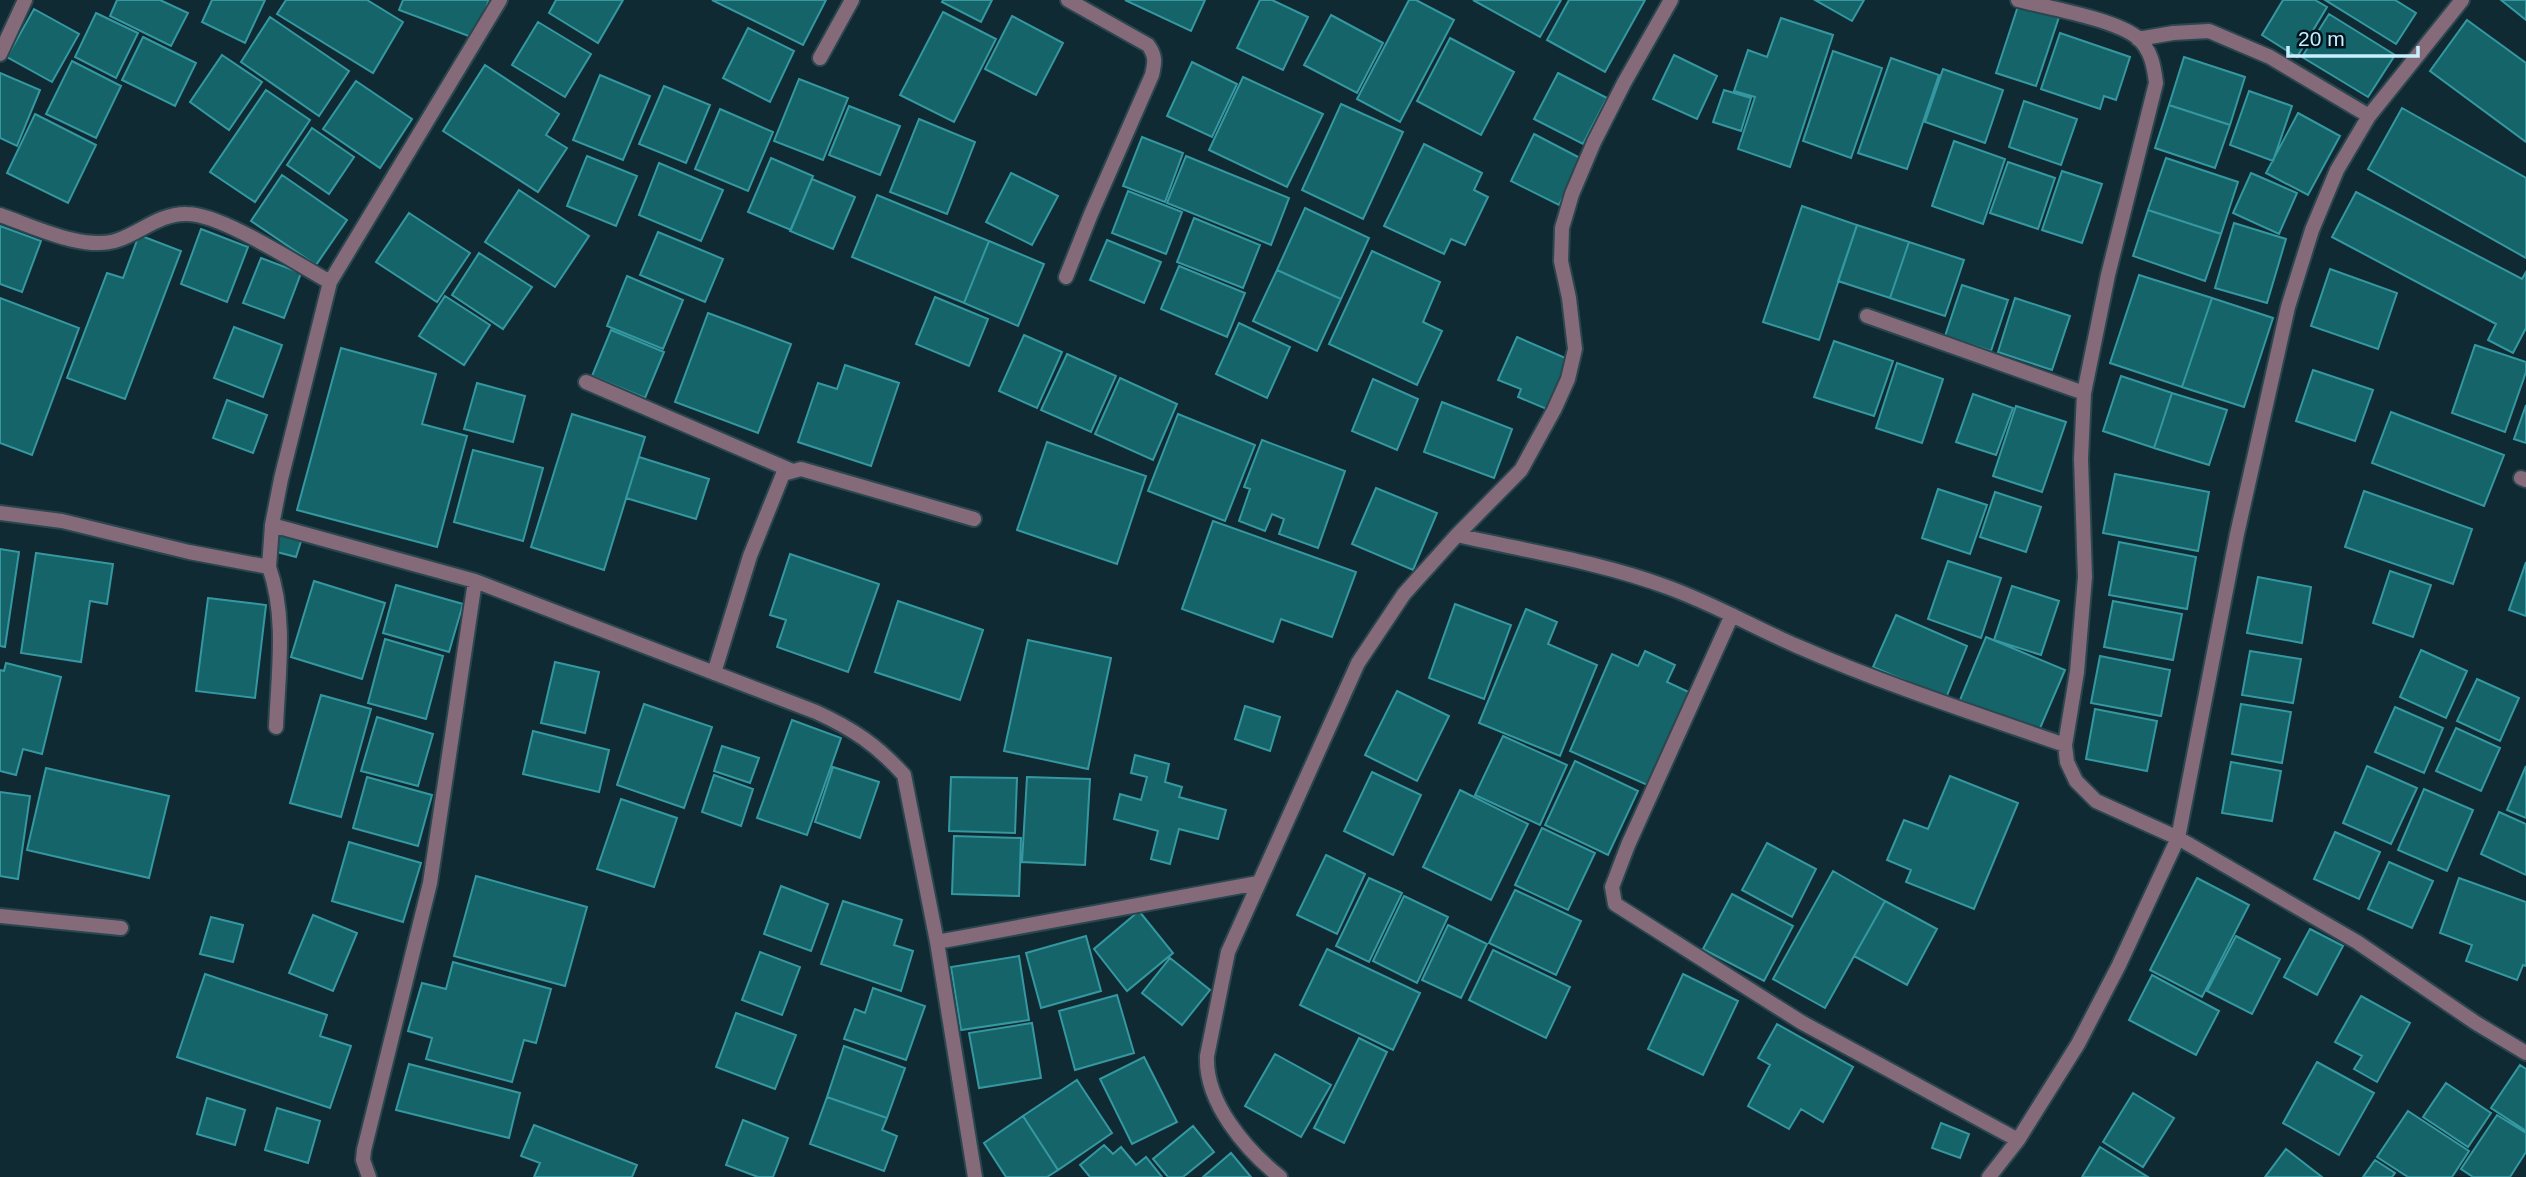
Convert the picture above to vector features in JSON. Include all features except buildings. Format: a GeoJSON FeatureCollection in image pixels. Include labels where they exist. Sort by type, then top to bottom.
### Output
{"type":"FeatureCollection","features":[{"type":"Feature","properties":{"kind":"street"},"geometry":{"type":"LineString","coordinates":[[0,54],[25,0]]}},
{"type":"Feature","properties":{"kind":"street"},"geometry":{"type":"LineString","coordinates":[[276,727],[279,633],[274,582],[269,567],[272,525],[330,282],[500,0]]}},
{"type":"Feature","properties":{"kind":"street"},"geometry":{"type":"LineString","coordinates":[[820,58],[852,0]]}},
{"type":"Feature","properties":{"kind":"street"},"geometry":{"type":"LineString","coordinates":[[1066,277],[1155,63],[1154,54],[1148,45],[1068,0]]}},
{"type":"Feature","properties":{"kind":"street"},"geometry":{"type":"LineString","coordinates":[[1280,1177],[1265,1165],[1227,1118],[1211,1091],[1206,1070],[1228,952],[1358,663],[1404,594],[1521,470],[1554,410],[1568,379],[1574,349],[1569,298],[1561,261],[1562,228],[1572,194],[1594,142],[1671,0]]}},
{"type":"Feature","properties":{"kind":"street"},"geometry":{"type":"LineString","coordinates":[[2018,0],[2119,27],[2138,39],[2149,53],[2156,83],[2108,275],[2084,393],[2081,459],[2085,577],[2077,672],[2065,745],[2067,762],[2076,781],[2096,801],[2178,838],[2357,942],[2526,1054]]}},
{"type":"Feature","properties":{"kind":"street"},"geometry":{"type":"LineString","coordinates":[[1989,1177],[2018,1140],[2078,1044],[2178,838],[2237,534],[2288,307],[2312,230],[2337,170],[2369,116],[2462,0]]}},
{"type":"Feature","properties":{"kind":"street"},"geometry":{"type":"LineString","coordinates":[[2138,39],[2209,31],[2270,57],[2369,116]]}},
{"type":"Feature","properties":{"kind":"street"},"geometry":{"type":"LineString","coordinates":[[0,215],[93,244],[120,240],[148,224],[172,216],[187,214],[207,217],[227,225],[330,282]]}},
{"type":"Feature","properties":{"kind":"street"},"geometry":{"type":"LineString","coordinates":[[1867,316],[2084,393]]}},
{"type":"Feature","properties":{"kind":"street"},"geometry":{"type":"LineString","coordinates":[[586,382],[790,470]]}},
{"type":"Feature","properties":{"kind":"street"},"geometry":{"type":"LineString","coordinates":[[714,673],[750,556],[783,474],[800,469],[974,519]]}},
{"type":"Feature","properties":{"kind":"street"},"geometry":{"type":"LineString","coordinates":[[0,513],[62,521],[189,552],[269,567]]}},
{"type":"Feature","properties":{"kind":"street"},"geometry":{"type":"LineString","coordinates":[[272,525],[475,581],[816,712],[870,741],[904,775],[937,942],[976,1177]]}},
{"type":"Feature","properties":{"kind":"street"},"geometry":{"type":"LineString","coordinates":[[1457,535],[1633,575],[1668,587],[1797,647],[2065,745]]}},
{"type":"Feature","properties":{"kind":"street"},"geometry":{"type":"LineString","coordinates":[[369,1177],[363,1160],[364,1150],[430,883],[475,581]]}},
{"type":"Feature","properties":{"kind":"street"},"geometry":{"type":"LineString","coordinates":[[1732,615],[1628,845],[1612,887],[1615,904],[1801,1022],[2018,1140]]}},
{"type":"Feature","properties":{"kind":"street"},"geometry":{"type":"LineString","coordinates":[[937,942],[1258,883]]}},
{"type":"Feature","properties":{"kind":"street"},"geometry":{"type":"LineString","coordinates":[[0,916],[121,928]]}}]}
